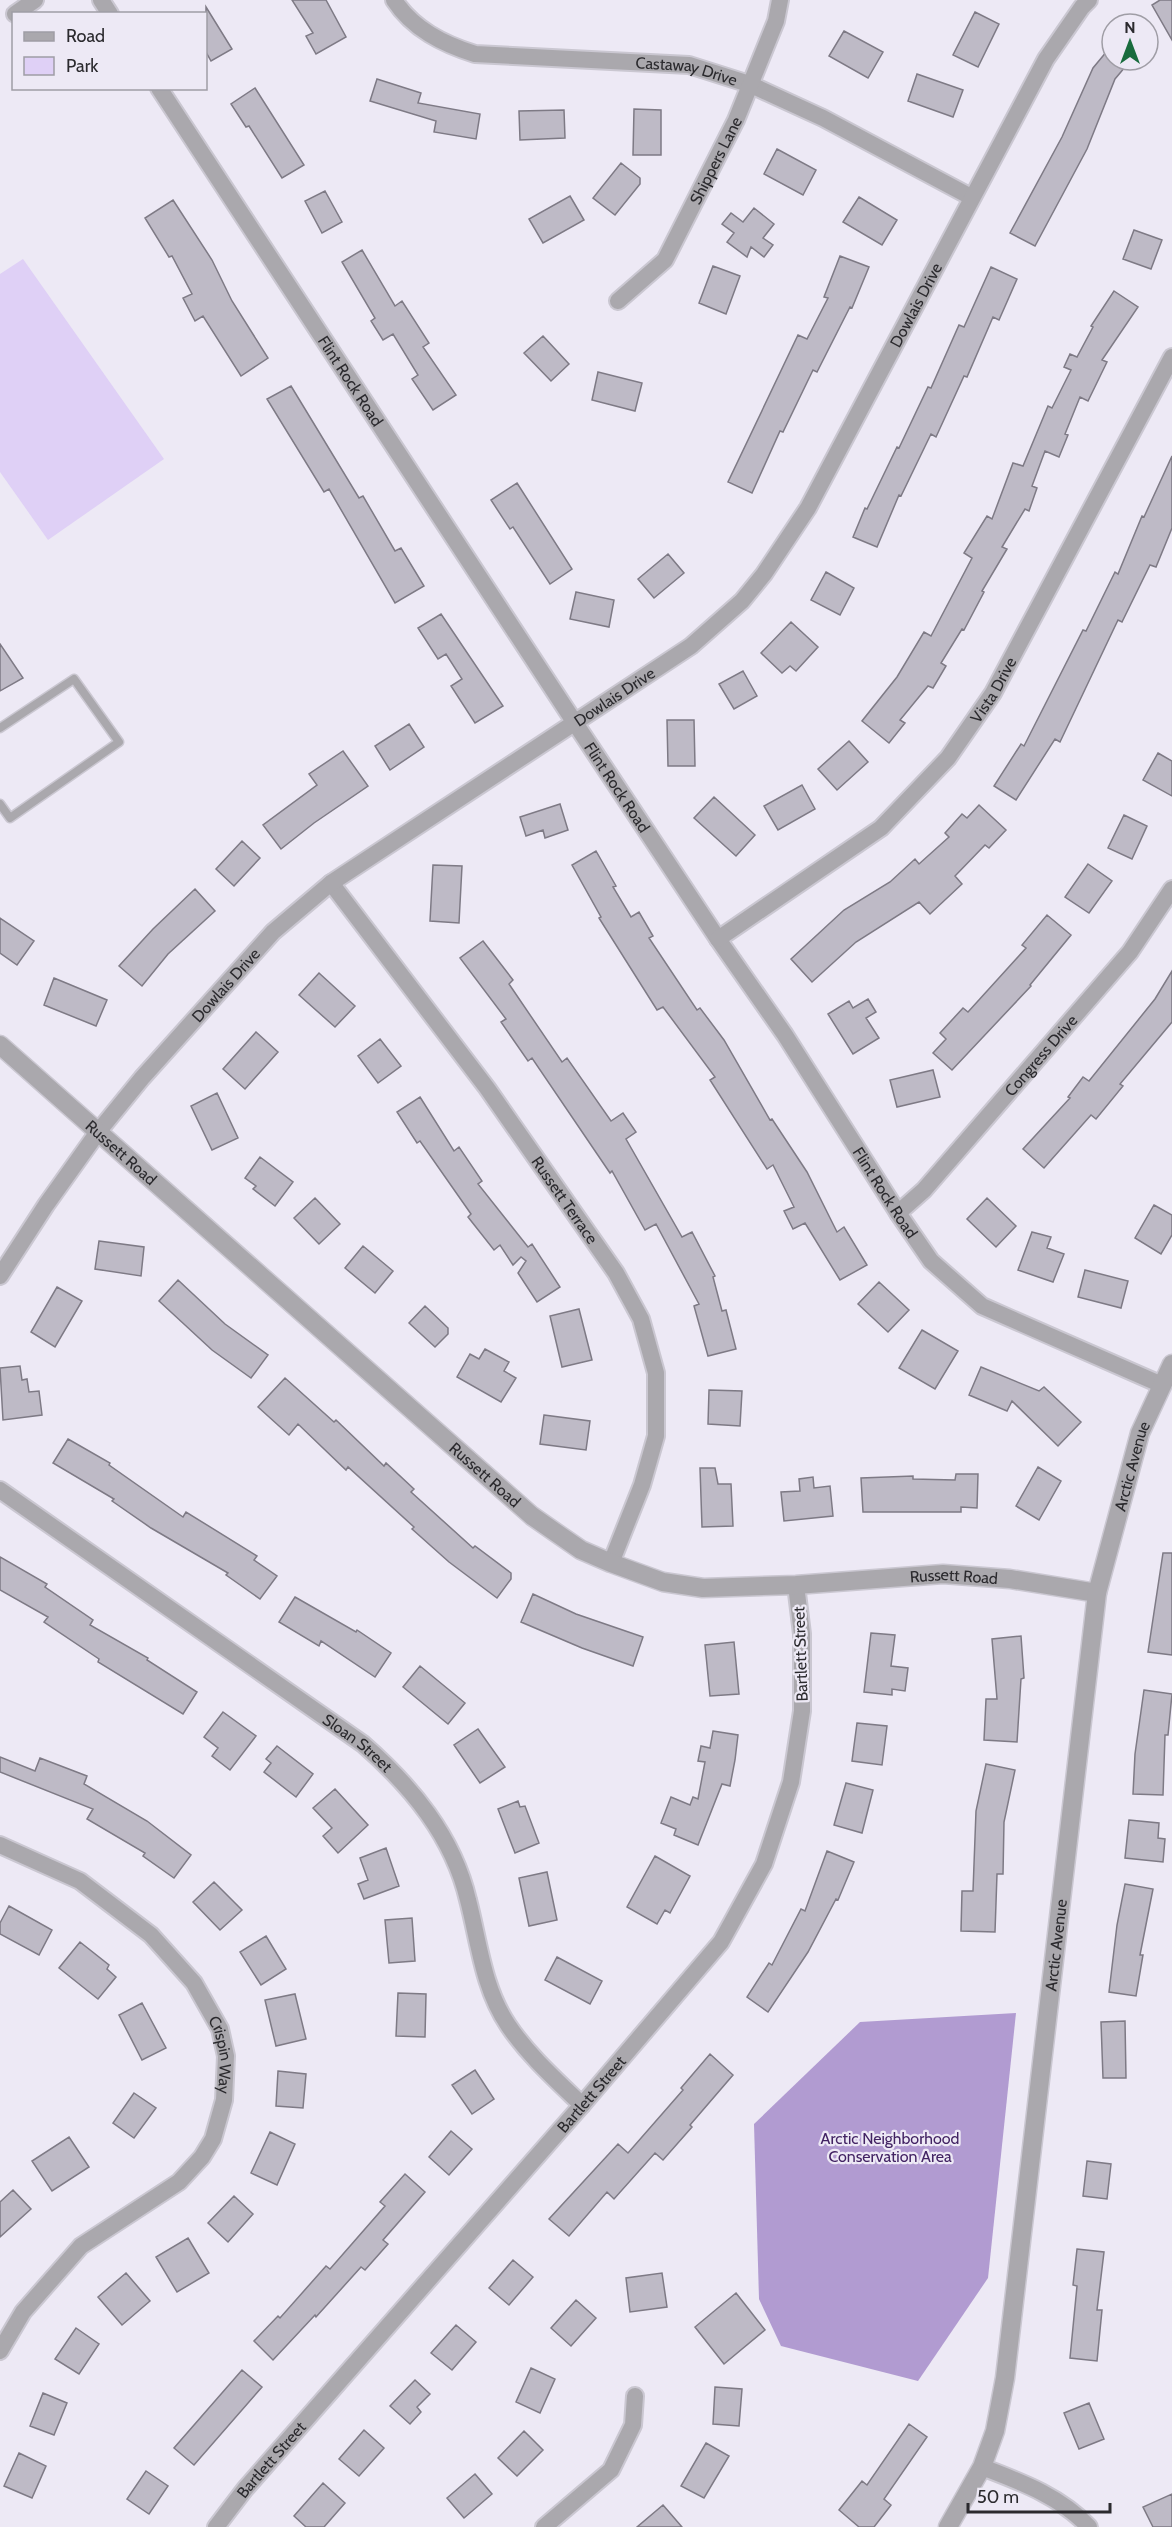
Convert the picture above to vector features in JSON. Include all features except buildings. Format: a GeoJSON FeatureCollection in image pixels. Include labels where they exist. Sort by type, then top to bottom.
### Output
{"type":"FeatureCollection","features":[{"type":"Feature","properties":{"kind":"street"},"geometry":{"type":"LineString","coordinates":[[17,12],[35,0]]}},
{"type":"Feature","properties":{"kind":"street","name":"Castaway Drive"},"geometry":{"type":"LineString","coordinates":[[394,0],[404,15],[445,44],[476,54],[689,65],[749,84],[823,118],[971,197]]}},
{"type":"Feature","properties":{"kind":"street","name":"Shippers Lane"},"geometry":{"type":"LineString","coordinates":[[618,301],[665,260],[736,120],[776,21],[780,0]]}},
{"type":"Feature","properties":{"kind":"street","name":"Dowlais Drive"},"geometry":{"type":"LineString","coordinates":[[0,1276],[46,1205],[98,1132],[141,1078],[273,932],[331,883],[691,646],[742,601],[764,574],[808,508],[1046,59],[1089,0]]}},
{"type":"Feature","properties":{"kind":"street","name":"Flint Rock Road"},"geometry":{"type":"LineString","coordinates":[[160,90],[717,939],[785,1035],[931,1261],[982,1306],[1162,1385]]}},
{"type":"Feature","properties":{"kind":"street","name":"Vista Drive"},"geometry":{"type":"LineString","coordinates":[[717,939],[880,828],[948,758],[993,693],[1172,357]]}},
{"type":"Feature","properties":{"kind":"street","name":"Russett Terrace"},"geometry":{"type":"LineString","coordinates":[[331,883],[487,1088],[616,1273],[640,1319],[656,1373],[656,1436],[642,1485],[610,1563]]}},
{"type":"Feature","properties":{"kind":"street","name":"Congress Drive"},"geometry":{"type":"LineString","coordinates":[[898,1213],[924,1190],[1130,952],[1172,889]]}},
{"type":"Feature","properties":{"kind":"street","name":"Russett Road"},"geometry":{"type":"LineString","coordinates":[[0,1045],[532,1516],[580,1550],[663,1582],[702,1588],[796,1585],[943,1574],[1010,1579],[1096,1593]]}},
{"type":"Feature","properties":{"kind":"street","name":"Arctic Avenue"},"geometry":{"type":"LineString","coordinates":[[948,2527],[982,2467],[995,2431],[1005,2378],[1096,1593],[1140,1433],[1172,1364]]}},
{"type":"Feature","properties":{"kind":"street","name":"Sloan Street"},"geometry":{"type":"LineString","coordinates":[[0,1490],[363,1744],[395,1772],[427,1809],[457,1863],[468,1897],[485,1975],[507,2024],[541,2065],[582,2105]]}},
{"type":"Feature","properties":{"kind":"street","name":"Bartlett Street"},"geometry":{"type":"LineString","coordinates":[[216,2527],[244,2489],[582,2105],[721,1942],[764,1864],[790,1782],[802,1712],[802,1634],[796,1585]]}},
{"type":"Feature","properties":{"kind":"street","name":"Crispin Way"},"geometry":{"type":"LineString","coordinates":[[0,1845],[80,1881],[151,1935],[194,1983],[220,2029],[226,2056],[224,2100],[213,2139],[201,2157],[179,2182],[81,2246],[23,2312],[0,2351]]}},
{"type":"Feature","properties":{"kind":"street"},"geometry":{"type":"LineString","coordinates":[[544,2527],[610,2470],[633,2425],[635,2396]]}},
{"type":"Feature","properties":{"kind":"street"},"geometry":{"type":"LineString","coordinates":[[982,2467],[1033,2487],[1076,2513],[1089,2527]]}},
{"type":"Feature","properties":{"kind":"lane"},"geometry":{"type":"LineString","coordinates":[[0,728],[74,679],[119,742],[10,818],[0,804]]}},
{"type":"Feature","properties":{"kind":"green space"},"geometry":{"type":"Polygon","coordinates":[[[23,259],[164,459],[48,540],[0,472],[0,274],[23,259]]]}},
{"type":"Feature","properties":{"kind":"green space","name":"Arctic Neighborhood Conservation Area"},"geometry":{"type":"Polygon","coordinates":[[[1016,2013],[988,2278],[918,2381],[781,2346],[759,2299],[754,2124],[860,2022],[1016,2013]]]}}]}
